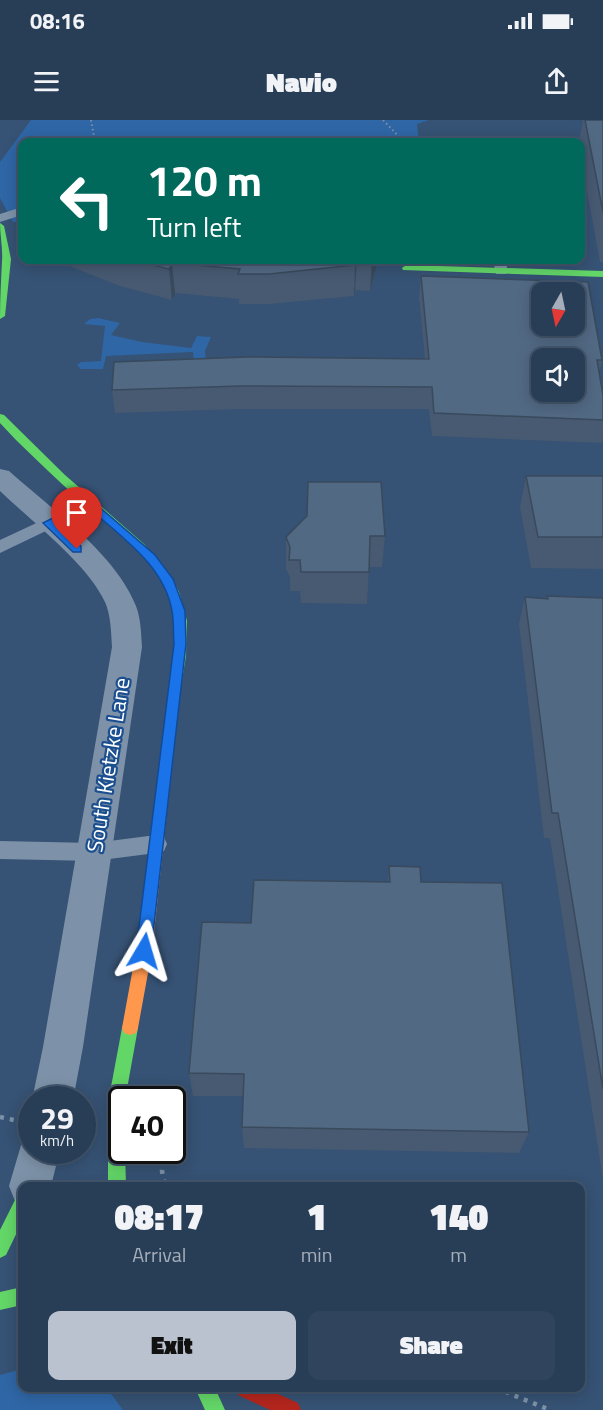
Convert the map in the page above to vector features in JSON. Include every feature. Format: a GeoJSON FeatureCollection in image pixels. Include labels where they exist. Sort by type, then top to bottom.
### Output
{"type":"FeatureCollection","features":[{"type":"Feature","properties":{"kind":"street"},"geometry":{"type":"LineString","coordinates":[[0,226],[7,246],[0,316]]}},
{"type":"Feature","properties":{"kind":"street"},"geometry":{"type":"LineString","coordinates":[[406,268],[500,265],[603,274]]}},
{"type":"Feature","properties":{"kind":"street"},"geometry":{"type":"LineString","coordinates":[[0,417],[12,431],[151,558],[169,582],[179,611],[180,644],[156,844],[135,1005],[116,1103],[117,1182]]}},
{"type":"Feature","properties":{"kind":"street","name":"South Kietzke Lane"},"geometry":{"type":"LineString","coordinates":[[0,477],[102,575],[118,597],[126,619],[127,647],[55,1086]]}},
{"type":"Feature","properties":{"kind":"street"},"geometry":{"type":"LineString","coordinates":[[30,1164],[30,1182]]}},
{"type":"Feature","properties":{"kind":"street"},"geometry":{"type":"LineString","coordinates":[[0,1249],[18,1212]]}},
{"type":"Feature","properties":{"kind":"street"},"geometry":{"type":"LineString","coordinates":[[0,1300],[18,1297]]}},
{"type":"Feature","properties":{"kind":"street"},"geometry":{"type":"LineString","coordinates":[[207,1392],[215,1410]]}},
{"type":"Feature","properties":{"kind":"street"},"geometry":{"type":"LineString","coordinates":[[253,1392],[291,1410]]}},
{"type":"Feature","properties":{"kind":"lane"},"geometry":{"type":"LineString","coordinates":[[0,218],[18,212]]}},
{"type":"Feature","properties":{"kind":"lane"},"geometry":{"type":"LineString","coordinates":[[0,547],[90,503]]}},
{"type":"Feature","properties":{"kind":"lane"},"geometry":{"type":"LineString","coordinates":[[0,850],[94,852],[156,844]]}},
{"type":"Feature","properties":{"kind":"path"},"geometry":{"type":"LineString","coordinates":[[91,120],[94,138]]}},
{"type":"Feature","properties":{"kind":"path"},"geometry":{"type":"LineString","coordinates":[[383,120],[400,138]]}},
{"type":"Feature","properties":{"kind":"path"},"geometry":{"type":"LineString","coordinates":[[0,1117],[18,1128]]}},
{"type":"Feature","properties":{"kind":"path"},"geometry":{"type":"LineString","coordinates":[[163,1164],[164,1182]]}},
{"type":"Feature","properties":{"kind":"path"},"geometry":{"type":"LineString","coordinates":[[506,1392],[550,1410]]}},
{"type":"Feature","properties":{"kind":"shaded area"},"geometry":{"type":"Polygon","coordinates":[[[31,120],[429,120],[417,124],[419,138],[18,138],[18,221],[13,222],[0,198],[0,162],[31,120]]]}},
{"type":"Feature","properties":{"kind":"shaded area"},"geometry":{"type":"Polygon","coordinates":[[[98,318],[120,323],[111,335],[142,342],[191,348],[197,336],[211,337],[205,351],[206,364],[194,365],[193,352],[106,356],[103,369],[81,369],[77,365],[81,362],[101,361],[105,326],[84,324],[90,319],[98,318]]]}},
{"type":"Feature","properties":{"kind":"shaded area"},"geometry":{"type":"Polygon","coordinates":[[[18,1370],[18,1392],[107,1392],[123,1410],[0,1410],[0,1375],[18,1370]]]}},
{"type":"Feature","properties":{"kind":"building"},"geometry":{"type":"Polygon","coordinates":[[[585,120],[603,120],[603,212],[585,120]]]}},
{"type":"Feature","properties":{"kind":"building"},"geometry":{"type":"Polygon","coordinates":[[[148,264],[172,264],[169,269],[148,264]]]}},
{"type":"Feature","properties":{"kind":"building"},"geometry":{"type":"Polygon","coordinates":[[[183,264],[355,264],[269,274],[238,274],[240,269],[183,264]]]}},
{"type":"Feature","properties":{"kind":"building"},"geometry":{"type":"Polygon","coordinates":[[[421,276],[588,282],[602,360],[597,360],[603,395],[603,420],[434,413],[432,387],[241,386],[112,390],[114,362],[247,357],[429,359],[421,276]]]}},
{"type":"Feature","properties":{"kind":"building"},"geometry":{"type":"Polygon","coordinates":[[[526,476],[603,476],[603,537],[538,537],[526,476]]]}},
{"type":"Feature","properties":{"kind":"building"},"geometry":{"type":"Polygon","coordinates":[[[308,482],[381,482],[385,536],[370,536],[369,572],[301,572],[300,560],[289,560],[290,547],[286,537],[307,516],[308,482]]]}},
{"type":"Feature","properties":{"kind":"building"},"geometry":{"type":"Polygon","coordinates":[[[547,596],[603,598],[603,1089],[558,813],[552,813],[525,597],[548,599],[547,596]]]}},
{"type":"Feature","properties":{"kind":"building"},"geometry":{"type":"Polygon","coordinates":[[[389,866],[420,867],[421,882],[502,883],[529,1132],[242,1127],[244,1074],[189,1073],[202,922],[251,923],[254,880],[390,882],[389,866]]]}},
{"type":"Feature","properties":{"kind":"traffic: fast"},"geometry":{"type":"LineString","coordinates":[[0,226],[7,259],[0,316]]}},
{"type":"Feature","properties":{"kind":"traffic: fast"},"geometry":{"type":"LineString","coordinates":[[406,268],[603,274]]}},
{"type":"Feature","properties":{"kind":"traffic: fast"},"geometry":{"type":"LineString","coordinates":[[0,417],[61,477],[126,533],[165,576],[173,592],[181,621],[180,656],[173,702]]}},
{"type":"Feature","properties":{"kind":"traffic: fast"},"geometry":{"type":"LineString","coordinates":[[117,1182],[116,1103],[130,1028]]}},
{"type":"Feature","properties":{"kind":"traffic: fast"},"geometry":{"type":"LineString","coordinates":[[0,1249],[18,1212]]}},
{"type":"Feature","properties":{"kind":"traffic: fast"},"geometry":{"type":"LineString","coordinates":[[0,1301],[18,1297]]}},
{"type":"Feature","properties":{"kind":"traffic: fast"},"geometry":{"type":"LineString","coordinates":[[207,1392],[215,1410]]}},
{"type":"Feature","properties":{"kind":"traffic: slow"},"geometry":{"type":"LineString","coordinates":[[130,1028],[144,951],[173,702]]}},
{"type":"Feature","properties":{"kind":"traffic: jam"},"geometry":{"type":"LineString","coordinates":[[253,1392],[291,1410]]}},
{"type":"Feature","properties":{"kind":"route"},"geometry":{"type":"LineString","coordinates":[[77,549],[49,523],[90,503],[151,558],[169,582],[179,611],[180,644],[144,951]]}}]}
